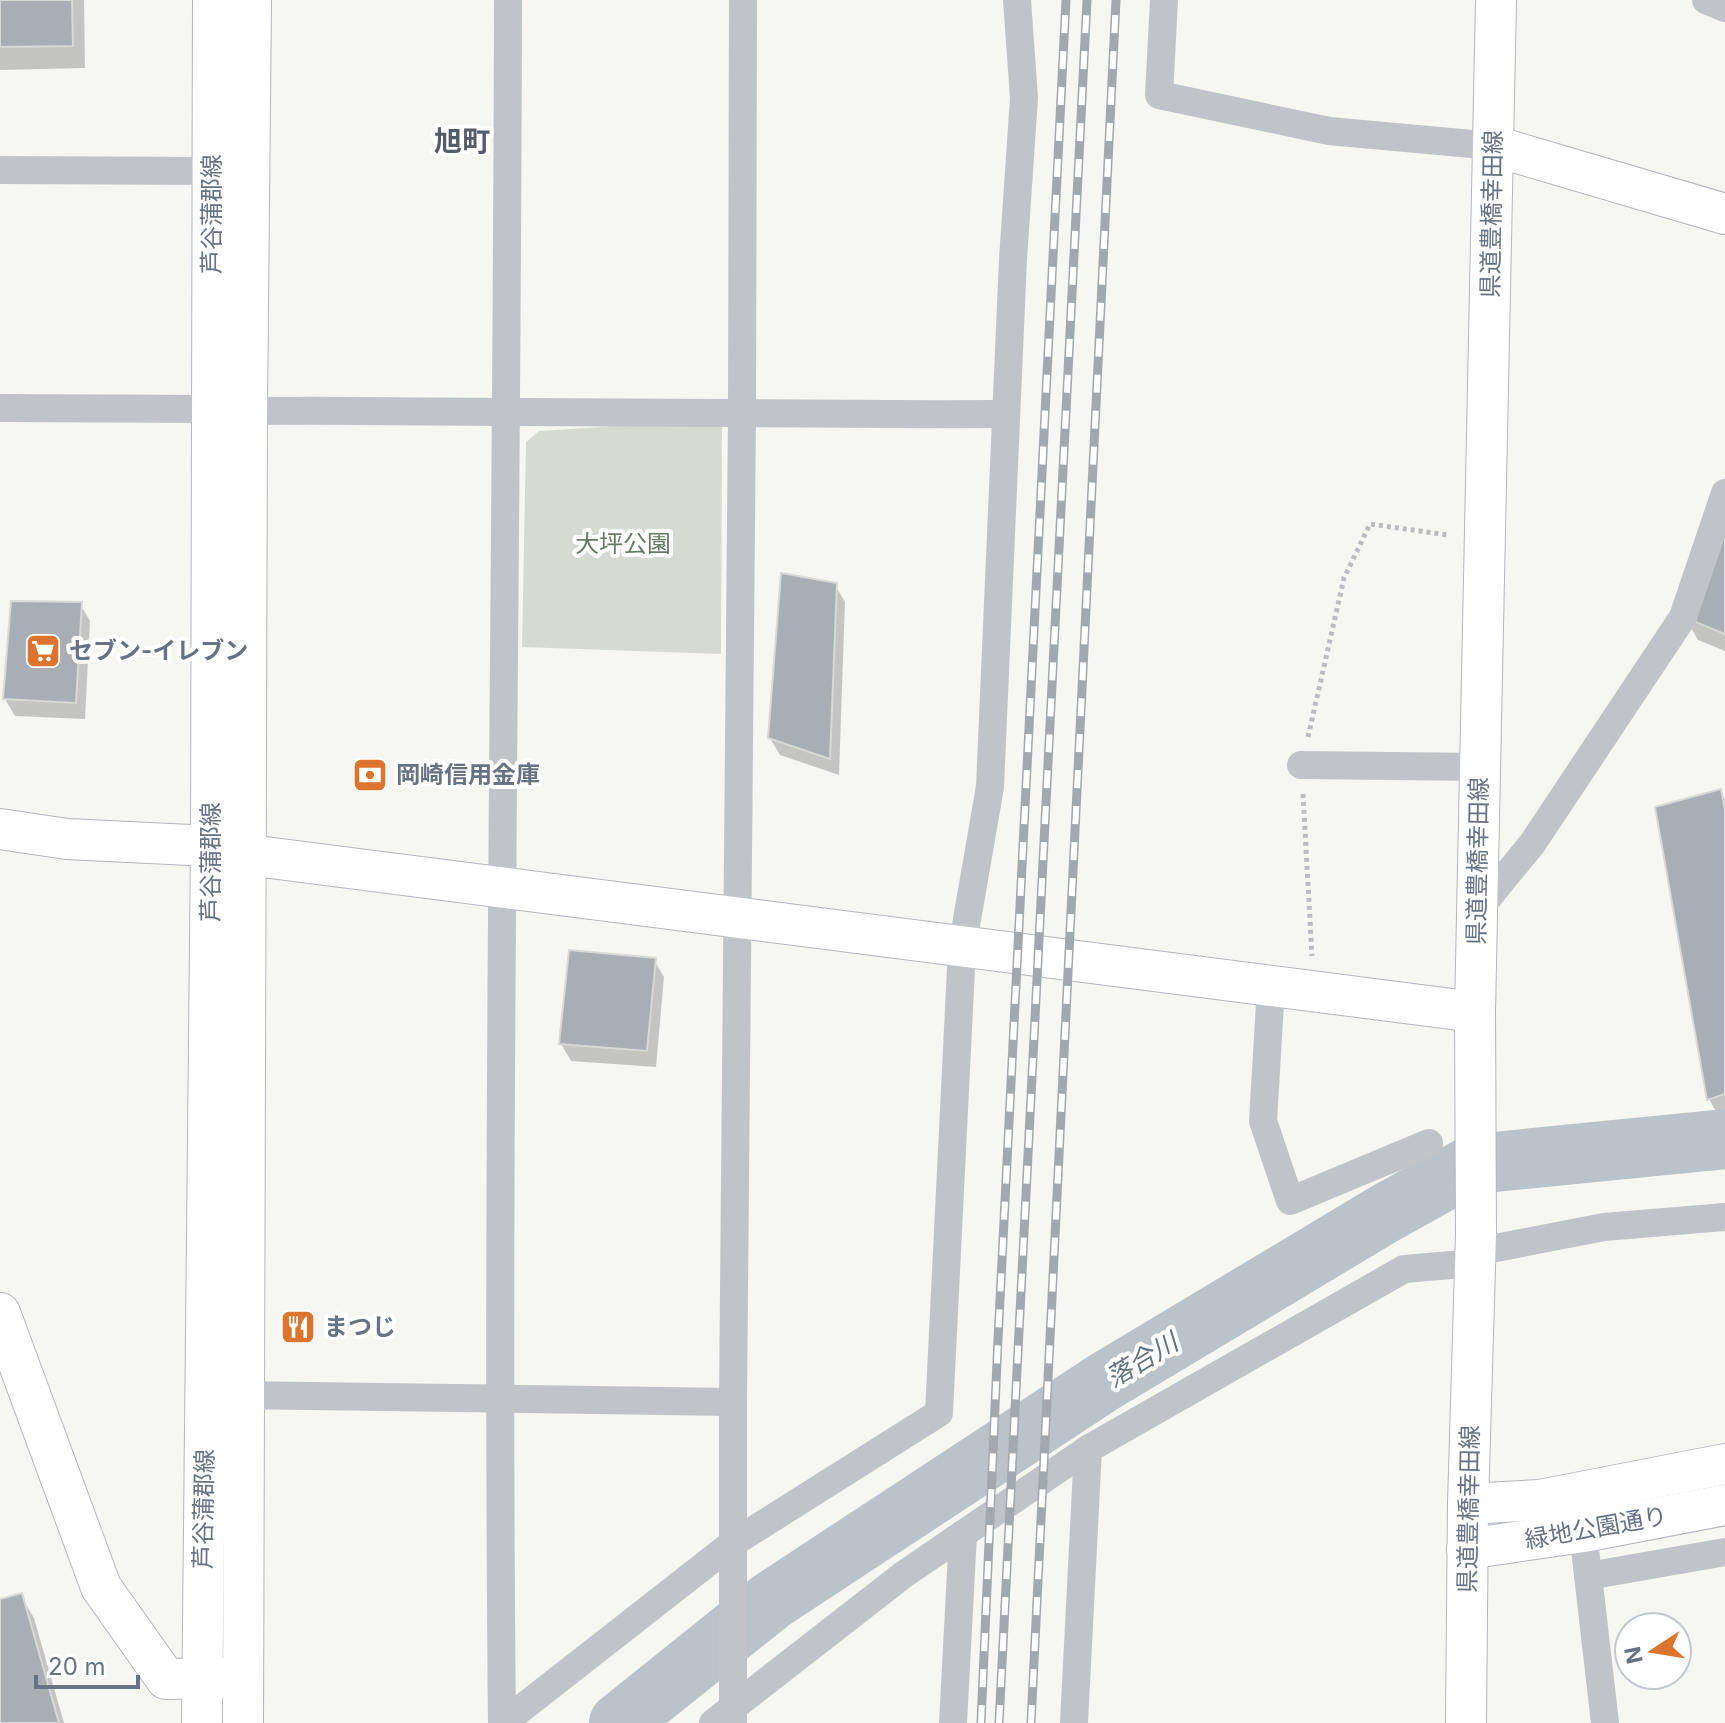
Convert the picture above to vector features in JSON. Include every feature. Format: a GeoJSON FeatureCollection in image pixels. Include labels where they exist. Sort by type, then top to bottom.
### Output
{"type":"FeatureCollection","features":[{"type":"Feature","properties":{"kind":"main road","name":"芦谷蒲郡線"},"geometry":{"type":"LineString","coordinates":[[213,0],[212,171],[230,410]]}},
{"type":"Feature","properties":{"kind":"main road","name":"芦谷蒲郡線"},"geometry":{"type":"LineString","coordinates":[[243,1723],[244,1395],[229,850],[230,410],[251,0]]}},
{"type":"Feature","properties":{"kind":"main road","name":"県道豊橋幸田線"},"geometry":{"type":"LineString","coordinates":[[1466,1723],[1475,1249],[1475,1012],[1496,0]]}},
{"type":"Feature","properties":{"kind":"main road"},"geometry":{"type":"LineString","coordinates":[[1494,146],[1725,214]]}},
{"type":"Feature","properties":{"kind":"main road"},"geometry":{"type":"LineString","coordinates":[[0,829],[67,839],[229,850],[503,889],[1475,1012]]}},
{"type":"Feature","properties":{"kind":"main road","name":"芦谷蒲郡線"},"geometry":{"type":"LineString","coordinates":[[202,1723],[229,850]]}},
{"type":"Feature","properties":{"kind":"main road"},"geometry":{"type":"LineString","coordinates":[[0,1313],[101,1587],[166,1679],[243,1678]]}},
{"type":"Feature","properties":{"kind":"main road"},"geometry":{"type":"LineString","coordinates":[[1468,1504],[1540,1500],[1725,1464]]}},
{"type":"Feature","properties":{"kind":"main road","name":"緑地公園通り"},"geometry":{"type":"LineString","coordinates":[[1467,1549],[1583,1532],[1725,1505]]}},
{"type":"Feature","properties":{"kind":"street"},"geometry":{"type":"LineString","coordinates":[[503,1723],[499,1398],[508,0]]}},
{"type":"Feature","properties":{"kind":"street"},"geometry":{"type":"LineString","coordinates":[[728,1710],[733,1578],[743,0]]}},
{"type":"Feature","properties":{"kind":"street"},"geometry":{"type":"LineString","coordinates":[[503,1723],[733,1543],[939,1413],[962,948],[990,787],[1013,259],[1024,98],[1017,0]]}},
{"type":"Feature","properties":{"kind":"street"},"geometry":{"type":"LineString","coordinates":[[1164,0],[1159,95],[1329,131],[1494,146]]}},
{"type":"Feature","properties":{"kind":"street"},"geometry":{"type":"LineString","coordinates":[[1706,0],[1725,8]]}},
{"type":"Feature","properties":{"kind":"street"},"geometry":{"type":"LineString","coordinates":[[0,170],[212,171]]}},
{"type":"Feature","properties":{"kind":"street"},"geometry":{"type":"LineString","coordinates":[[0,408],[507,410],[742,415],[1006,414]]}},
{"type":"Feature","properties":{"kind":"street"},"geometry":{"type":"LineString","coordinates":[[1477,911],[1532,844],[1683,617],[1725,493]]}},
{"type":"Feature","properties":{"kind":"street"},"geometry":{"type":"LineString","coordinates":[[1301,765],[1480,767]]}},
{"type":"Feature","properties":{"kind":"street"},"geometry":{"type":"LineString","coordinates":[[1271,987],[1263,1121],[1290,1201],[1429,1143]]}},
{"type":"Feature","properties":{"kind":"street"},"geometry":{"type":"LineString","coordinates":[[728,1710],[903,1575],[1088,1449],[1404,1269],[1475,1249],[1604,1227],[1725,1217]]}},
{"type":"Feature","properties":{"kind":"street"},"geometry":{"type":"LineString","coordinates":[[244,1395],[733,1402]]}},
{"type":"Feature","properties":{"kind":"street"},"geometry":{"type":"LineString","coordinates":[[1074,1723],[1088,1449]]}},
{"type":"Feature","properties":{"kind":"street"},"geometry":{"type":"LineString","coordinates":[[1583,1532],[1605,1723]]}},
{"type":"Feature","properties":{"kind":"street"},"geometry":{"type":"LineString","coordinates":[[953,1723],[963,1534]]}},
{"type":"Feature","properties":{"kind":"street"},"geometry":{"type":"LineString","coordinates":[[1588,1576],[1725,1552]]}},
{"type":"Feature","properties":{"kind":"path"},"geometry":{"type":"LineString","coordinates":[[1314,993],[1301,765],[1344,578],[1370,524],[1485,540]]}},
{"type":"Feature","properties":{"kind":"green space","name":"大坪公園"},"geometry":{"type":"Polygon","coordinates":[[[722,419],[721,654],[522,647],[526,442],[539,431],[722,419]]]}},
{"type":"Feature","properties":{"kind":"building"},"geometry":{"type":"Polygon","coordinates":[[[0,0],[72,0],[73,46],[0,47],[0,0]]]}},
{"type":"Feature","properties":{"kind":"building"},"geometry":{"type":"Polygon","coordinates":[[[1725,512],[1725,634],[1683,617],[1725,512]]]}},
{"type":"Feature","properties":{"kind":"building"},"geometry":{"type":"Polygon","coordinates":[[[781,573],[837,583],[830,759],[768,738],[781,573]]]}},
{"type":"Feature","properties":{"kind":"building","name":"セブン-イレブン"},"geometry":{"type":"Polygon","coordinates":[[[11,601],[82,602],[76,703],[3,699],[11,601]]]}},
{"type":"Feature","properties":{"kind":"building"},"geometry":{"type":"Polygon","coordinates":[[[1721,789],[1725,810],[1725,1094],[1707,1100],[1655,807],[1721,789]]]}},
{"type":"Feature","properties":{"kind":"building"},"geometry":{"type":"Polygon","coordinates":[[[569,950],[656,958],[647,1051],[559,1044],[569,950]]]}},
{"type":"Feature","properties":{"kind":"building"},"geometry":{"type":"Polygon","coordinates":[[[22,1593],[59,1723],[0,1723],[0,1599],[22,1593]]]}},
{"type":"Feature","properties":{"kind":"waterway","name":"落合川"},"geometry":{"type":"LineString","coordinates":[[619,1723],[771,1601],[1104,1382],[1384,1214],[1474,1164],[1725,1139]]}},
{"type":"Feature","properties":{"kind":"railway"},"geometry":{"type":"LineString","coordinates":[[981,1723],[1066,0]]}},
{"type":"Feature","properties":{"kind":"railway"},"geometry":{"type":"LineString","coordinates":[[999,1723],[1087,0]]}},
{"type":"Feature","properties":{"kind":"railway"},"geometry":{"type":"LineString","coordinates":[[1031,1723],[1116,0]]}},
{"type":"Feature","properties":{"kind":"place","name":"セブン-イレブン"},"geometry":{"type":"Point","coordinates":[43,651]}},
{"type":"Feature","properties":{"kind":"place","name":"岡崎信用金庫"},"geometry":{"type":"Point","coordinates":[370,775]}},
{"type":"Feature","properties":{"kind":"place","name":"まつじ"},"geometry":{"type":"Point","coordinates":[298,1327]}},
{"type":"Feature","properties":{"kind":"district","name":"旭町"},"geometry":{"type":"Point","coordinates":[462,141]}}]}
